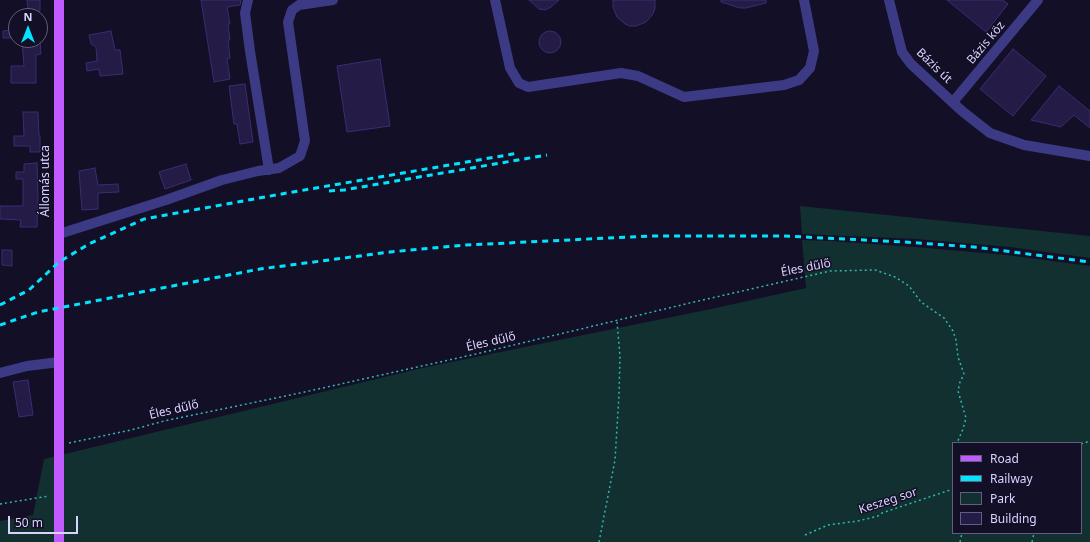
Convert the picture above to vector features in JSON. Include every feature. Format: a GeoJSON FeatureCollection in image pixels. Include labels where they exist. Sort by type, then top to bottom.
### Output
{"type":"FeatureCollection","features":[{"type":"Feature","properties":{"kind":"main road","name":"Állomás utca"},"geometry":{"type":"LineString","coordinates":[[59,0],[59,542]]}},
{"type":"Feature","properties":{"kind":"street"},"geometry":{"type":"LineString","coordinates":[[248,0],[245,13],[269,170]]}},
{"type":"Feature","properties":{"kind":"street"},"geometry":{"type":"LineString","coordinates":[[59,234],[166,200],[222,180],[279,168],[300,156],[305,141],[288,22],[292,10],[299,5],[333,0]]}},
{"type":"Feature","properties":{"kind":"street"},"geometry":{"type":"LineString","coordinates":[[495,0],[510,68],[520,83],[528,86],[621,73],[638,76],[684,97],[784,85],[799,80],[810,68],[814,51],[804,0]]}},
{"type":"Feature","properties":{"kind":"street","name":"Bázis út"},"geometry":{"type":"LineString","coordinates":[[889,0],[902,52],[911,64],[990,133],[1024,145],[1090,156]]}},
{"type":"Feature","properties":{"kind":"street","name":"Bázis köz"},"geometry":{"type":"LineString","coordinates":[[953,102],[1038,0]]}},
{"type":"Feature","properties":{"kind":"street"},"geometry":{"type":"LineString","coordinates":[[0,373],[27,366],[59,362]]}},
{"type":"Feature","properties":{"kind":"path","name":"Éles dűlő"},"geometry":{"type":"LineString","coordinates":[[59,445],[468,356],[701,300],[830,271],[875,270],[895,277],[909,286],[921,302],[944,318],[953,331],[956,340],[958,357],[964,374],[958,391],[966,418],[957,442]]}},
{"type":"Feature","properties":{"kind":"path"},"geometry":{"type":"LineString","coordinates":[[599,542],[614,460],[619,395],[620,356],[617,321]]}},
{"type":"Feature","properties":{"kind":"path","name":"Keszeg sor"},"geometry":{"type":"LineString","coordinates":[[805,534],[828,525],[858,521],[878,516],[882,513],[952,489]]}},
{"type":"Feature","properties":{"kind":"path"},"geometry":{"type":"LineString","coordinates":[[0,504],[59,494]]}},
{"type":"Feature","properties":{"kind":"green space"},"geometry":{"type":"Polygon","coordinates":[[[800,206],[1090,236],[1090,258],[1010,247],[916,239],[802,234],[800,206]]]}},
{"type":"Feature","properties":{"kind":"green space"},"geometry":{"type":"Polygon","coordinates":[[[802,240],[915,247],[1007,255],[1090,266],[1090,542],[0,542],[0,521],[33,515],[44,459],[422,368],[806,288],[802,240]]]}},
{"type":"Feature","properties":{"kind":"building"},"geometry":{"type":"Polygon","coordinates":[[[27,0],[40,0],[40,8],[28,8],[27,0]]]}},
{"type":"Feature","properties":{"kind":"building"},"geometry":{"type":"Polygon","coordinates":[[[201,0],[241,0],[240,5],[227,7],[230,24],[228,24],[230,40],[228,40],[230,58],[227,59],[230,79],[214,82],[201,0]]]}},
{"type":"Feature","properties":{"kind":"building"},"geometry":{"type":"Polygon","coordinates":[[[529,0],[559,0],[545,10],[539,9],[529,0]]]}},
{"type":"Feature","properties":{"kind":"building"},"geometry":{"type":"Polygon","coordinates":[[[613,0],[655,0],[655,8],[653,14],[646,22],[636,26],[630,26],[625,24],[617,17],[613,7],[613,0]]]}},
{"type":"Feature","properties":{"kind":"building"},"geometry":{"type":"Polygon","coordinates":[[[721,0],[766,0],[766,3],[740,8],[721,2],[721,0]]]}},
{"type":"Feature","properties":{"kind":"building"},"geometry":{"type":"Polygon","coordinates":[[[947,0],[1003,0],[1008,4],[986,32],[947,0]]]}},
{"type":"Feature","properties":{"kind":"building"},"geometry":{"type":"Polygon","coordinates":[[[8,30],[8,38],[3,38],[3,31],[8,30]]]}},
{"type":"Feature","properties":{"kind":"building"},"geometry":{"type":"Polygon","coordinates":[[[111,31],[115,50],[120,50],[123,74],[100,76],[99,69],[87,71],[86,63],[97,61],[96,47],[91,44],[89,35],[111,31]]]}},
{"type":"Feature","properties":{"kind":"building"},"geometry":{"type":"Polygon","coordinates":[[[546,31],[554,31],[561,38],[561,46],[554,53],[546,53],[539,46],[539,38],[546,31]]]}},
{"type":"Feature","properties":{"kind":"building"},"geometry":{"type":"Polygon","coordinates":[[[23,48],[41,48],[41,54],[36,55],[36,83],[11,83],[11,66],[24,66],[23,48]]]}},
{"type":"Feature","properties":{"kind":"building"},"geometry":{"type":"Polygon","coordinates":[[[1013,49],[1046,76],[1013,116],[980,89],[1013,49]]]}},
{"type":"Feature","properties":{"kind":"building"},"geometry":{"type":"Polygon","coordinates":[[[380,59],[390,126],[347,132],[337,66],[380,59]]]}},
{"type":"Feature","properties":{"kind":"building"},"geometry":{"type":"Polygon","coordinates":[[[245,84],[253,142],[240,144],[237,124],[234,124],[229,86],[245,84]]]}},
{"type":"Feature","properties":{"kind":"building"},"geometry":{"type":"Polygon","coordinates":[[[1059,86],[1090,111],[1090,128],[1074,115],[1061,127],[1031,120],[1059,86]]]}},
{"type":"Feature","properties":{"kind":"building"},"geometry":{"type":"Polygon","coordinates":[[[23,112],[38,112],[40,152],[30,152],[30,146],[14,146],[14,136],[24,136],[23,112]]]}},
{"type":"Feature","properties":{"kind":"building"},"geometry":{"type":"Polygon","coordinates":[[[37,163],[37,227],[20,227],[21,220],[0,219],[0,206],[23,206],[23,179],[16,179],[16,172],[24,172],[24,164],[37,163]]]}},
{"type":"Feature","properties":{"kind":"building"},"geometry":{"type":"Polygon","coordinates":[[[186,164],[191,180],[165,189],[159,172],[186,164]]]}},
{"type":"Feature","properties":{"kind":"building"},"geometry":{"type":"Polygon","coordinates":[[[95,168],[98,185],[118,184],[119,192],[98,193],[98,209],[82,210],[79,171],[95,168]]]}},
{"type":"Feature","properties":{"kind":"building"},"geometry":{"type":"Polygon","coordinates":[[[2,250],[12,250],[12,266],[2,265],[2,250]]]}},
{"type":"Feature","properties":{"kind":"building"},"geometry":{"type":"Polygon","coordinates":[[[28,380],[33,415],[19,417],[13,382],[28,380]]]}},
{"type":"Feature","properties":{"kind":"railway"},"geometry":{"type":"LineString","coordinates":[[0,305],[29,290],[59,262],[89,244],[144,219],[519,153]]}},
{"type":"Feature","properties":{"kind":"railway"},"geometry":{"type":"LineString","coordinates":[[329,191],[344,190],[547,155]]}},
{"type":"Feature","properties":{"kind":"railway"},"geometry":{"type":"LineString","coordinates":[[0,325],[38,312],[260,269],[390,252],[466,245],[650,236],[784,236],[974,247],[1090,262]]}}]}
